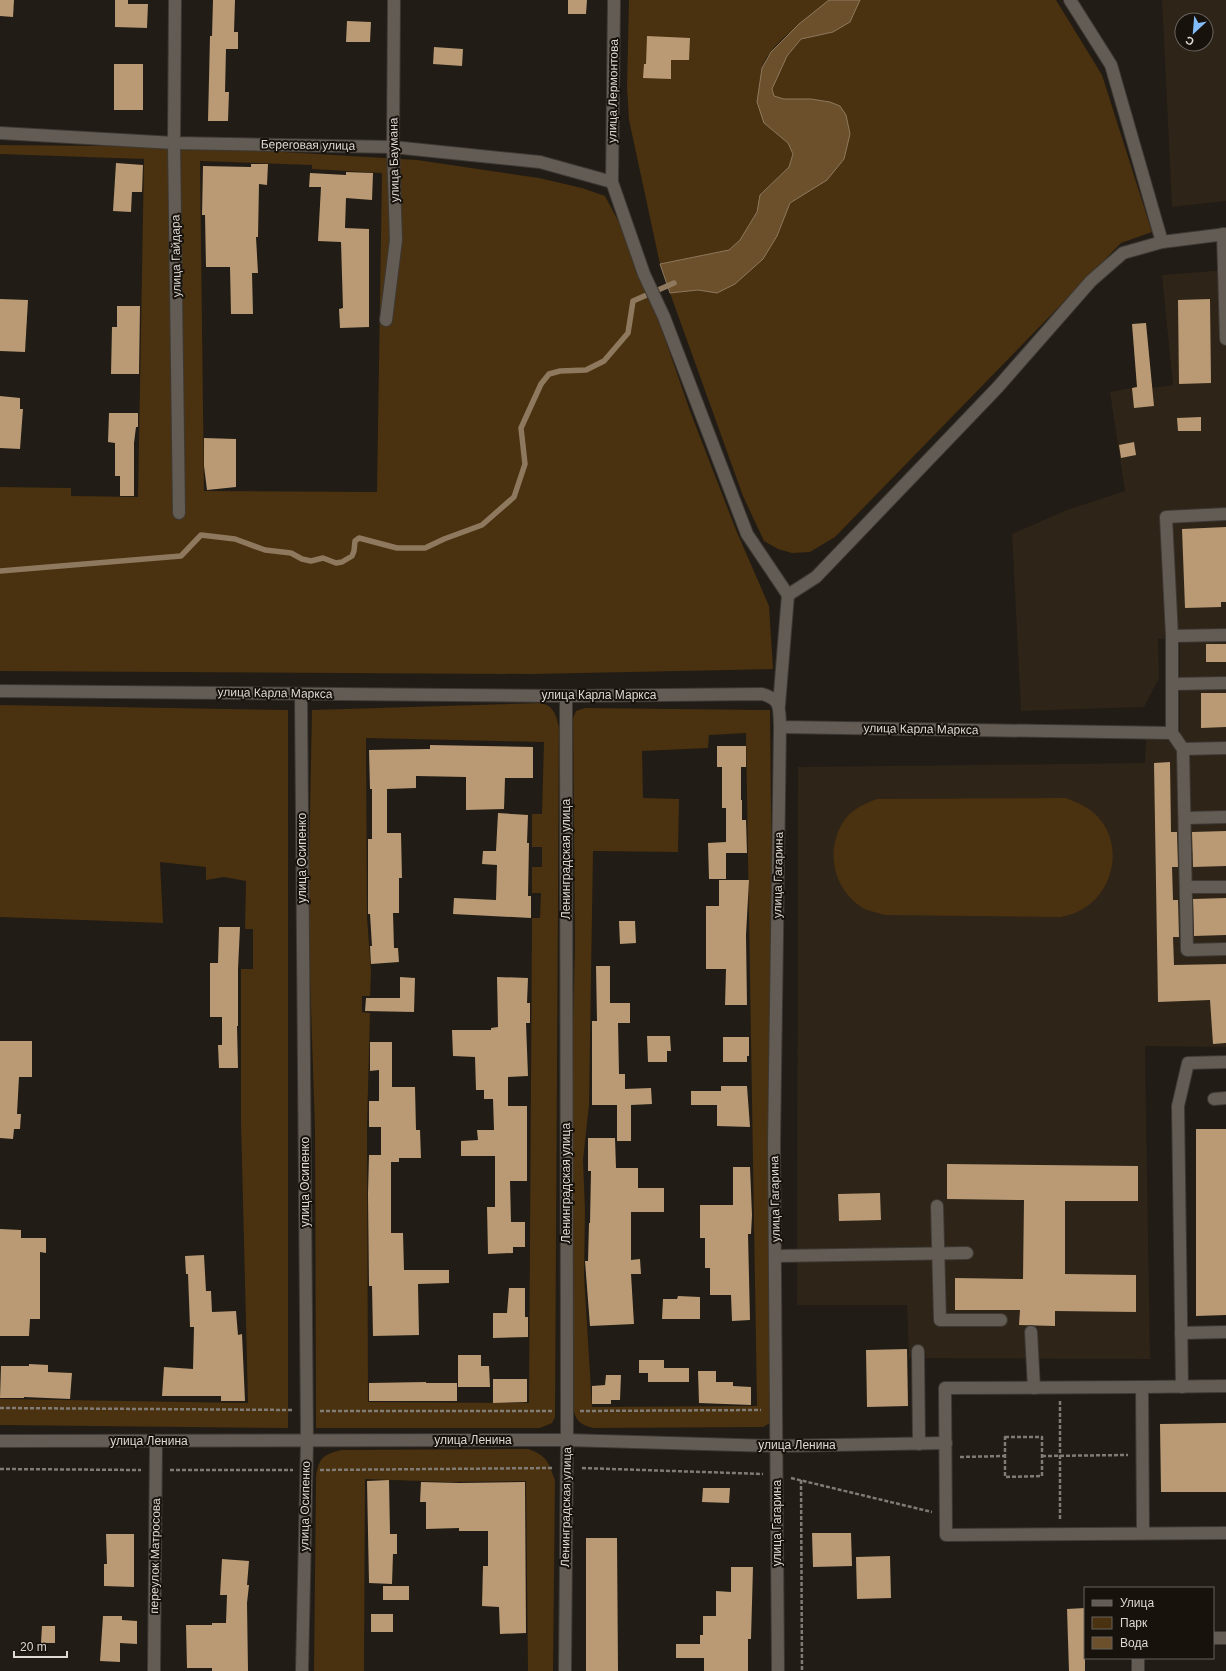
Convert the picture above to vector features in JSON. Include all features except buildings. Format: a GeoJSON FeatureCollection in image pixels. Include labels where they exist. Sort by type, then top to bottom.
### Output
{"type":"FeatureCollection","features":[{"type":"Feature","properties":{"kind":"street","name":"улица Гайдара"},"geometry":{"type":"LineString","coordinates":[[175,0],[174,143],[179,513]]}},
{"type":"Feature","properties":{"kind":"street","name":"улица Баумана"},"geometry":{"type":"LineString","coordinates":[[386,320],[396,240],[393,147],[394,0]]}},
{"type":"Feature","properties":{"kind":"street","name":"улица Лермонтова"},"geometry":{"type":"LineString","coordinates":[[614,0],[612,182],[644,274],[664,317],[747,534],[788,595]]}},
{"type":"Feature","properties":{"kind":"street"},"geometry":{"type":"LineString","coordinates":[[1070,0],[1111,65],[1162,242]]}},
{"type":"Feature","properties":{"kind":"street","name":"Береговая улица"},"geometry":{"type":"LineString","coordinates":[[0,133],[174,143],[393,147],[540,162],[612,182]]}},
{"type":"Feature","properties":{"kind":"street"},"geometry":{"type":"LineString","coordinates":[[780,727],[779,705],[788,595],[816,577],[998,387],[1091,281],[1123,253],[1162,242],[1224,234],[1226,339]]}},
{"type":"Feature","properties":{"kind":"street"},"geometry":{"type":"LineString","coordinates":[[1226,514],[1166,517],[1172,636],[1172,733],[1183,749],[1187,950],[1226,949]]}},
{"type":"Feature","properties":{"kind":"street"},"geometry":{"type":"LineString","coordinates":[[1172,636],[1226,635]]}},
{"type":"Feature","properties":{"kind":"street"},"geometry":{"type":"LineString","coordinates":[[1172,684],[1226,683]]}},
{"type":"Feature","properties":{"kind":"street","name":"улица Карла Маркса"},"geometry":{"type":"LineString","coordinates":[[0,691],[566,696],[762,694],[773,697],[779,705]]}},
{"type":"Feature","properties":{"kind":"street","name":"улица Осипенко"},"geometry":{"type":"LineString","coordinates":[[301,694],[307,1441],[302,1671]]}},
{"type":"Feature","properties":{"kind":"street","name":"Ленинградская улица"},"geometry":{"type":"LineString","coordinates":[[565,1671],[567,1410],[566,696]]}},
{"type":"Feature","properties":{"kind":"street","name":"улица Карла Маркса"},"geometry":{"type":"LineString","coordinates":[[780,727],[1172,733]]}},
{"type":"Feature","properties":{"kind":"street","name":"улица Гагарина"},"geometry":{"type":"LineString","coordinates":[[778,1671],[774,1144],[780,727]]}},
{"type":"Feature","properties":{"kind":"street"},"geometry":{"type":"LineString","coordinates":[[1183,749],[1226,748]]}},
{"type":"Feature","properties":{"kind":"street"},"geometry":{"type":"LineString","coordinates":[[1185,818],[1226,817]]}},
{"type":"Feature","properties":{"kind":"street"},"geometry":{"type":"LineString","coordinates":[[1186,887],[1226,887]]}},
{"type":"Feature","properties":{"kind":"street"},"geometry":{"type":"LineString","coordinates":[[1182,1386],[1178,1106],[1188,1063],[1226,1062]]}},
{"type":"Feature","properties":{"kind":"street"},"geometry":{"type":"LineString","coordinates":[[937,1206],[940,1320],[1001,1320]]}},
{"type":"Feature","properties":{"kind":"street"},"geometry":{"type":"LineString","coordinates":[[776,1256],[967,1253]]}},
{"type":"Feature","properties":{"kind":"street"},"geometry":{"type":"LineString","coordinates":[[1031,1332],[1034,1388]]}},
{"type":"Feature","properties":{"kind":"street"},"geometry":{"type":"LineString","coordinates":[[1181,1333],[1226,1332]]}},
{"type":"Feature","properties":{"kind":"street"},"geometry":{"type":"LineString","coordinates":[[918,1351],[918,1444]]}},
{"type":"Feature","properties":{"kind":"street"},"geometry":{"type":"LineString","coordinates":[[1226,1386],[945,1388],[946,1535],[1226,1533]]}},
{"type":"Feature","properties":{"kind":"street"},"geometry":{"type":"LineString","coordinates":[[1142,1387],[1143,1533]]}},
{"type":"Feature","properties":{"kind":"street","name":"улица Ленина"},"geometry":{"type":"LineString","coordinates":[[0,1441],[156,1442],[566,1440],[777,1446],[946,1444]]}},
{"type":"Feature","properties":{"kind":"street","name":"переулок Матросова"},"geometry":{"type":"LineString","coordinates":[[154,1671],[156,1442]]}},
{"type":"Feature","properties":{"kind":"street"},"geometry":{"type":"LineString","coordinates":[[1214,1638],[1226,1638]]}},
{"type":"Feature","properties":{"kind":"street"},"geometry":{"type":"LineString","coordinates":[[1138,1659],[1138,1671]]}},
{"type":"Feature","properties":{"kind":"path"},"geometry":{"type":"LineString","coordinates":[[1060,1388],[1061,1535]]}},
{"type":"Feature","properties":{"kind":"path"},"geometry":{"type":"LineString","coordinates":[[0,1408],[306,1411],[776,1410]]}},
{"type":"Feature","properties":{"kind":"path"},"geometry":{"type":"LineString","coordinates":[[1042,1437],[1042,1456],[1042,1476],[1005,1477],[1005,1438],[1042,1437]]}},
{"type":"Feature","properties":{"kind":"path"},"geometry":{"type":"LineString","coordinates":[[1042,1456],[1143,1455]]}},
{"type":"Feature","properties":{"kind":"path"},"geometry":{"type":"LineString","coordinates":[[946,1457],[1005,1456]]}},
{"type":"Feature","properties":{"kind":"path"},"geometry":{"type":"LineString","coordinates":[[0,1469],[306,1470],[566,1468],[777,1474],[946,1516]]}},
{"type":"Feature","properties":{"kind":"path"},"geometry":{"type":"LineString","coordinates":[[801,1480],[802,1671]]}},
{"type":"Feature","properties":{"kind":"shaded area"},"geometry":{"type":"Polygon","coordinates":[[[1162,0],[1226,0],[1226,201],[1172,207],[1162,0]]]}},
{"type":"Feature","properties":{"kind":"shaded area"},"geometry":{"type":"Polygon","coordinates":[[[1226,270],[1226,1047],[1145,1046],[1150,1359],[909,1358],[907,1305],[797,1305],[798,767],[1145,763],[1146,739],[1180,741],[1180,638],[1158,639],[1159,678],[1144,707],[1021,711],[1012,534],[1067,510],[1125,491],[1110,392],[1137,387],[1132,324],[1146,323],[1152,388],[1173,385],[1162,275],[1226,270]]]}},
{"type":"Feature","properties":{"kind":"green space"},"geometry":{"type":"Polygon","coordinates":[[[629,0],[829,0],[782,39],[767,57],[762,67],[761,85],[764,123],[788,143],[793,154],[789,167],[760,195],[757,212],[740,240],[729,250],[660,264],[629,120],[627,87],[629,0]]]}},
{"type":"Feature","properties":{"kind":"green space"},"geometry":{"type":"Polygon","coordinates":[[[860,0],[1056,0],[1102,75],[1152,232],[1121,243],[835,537],[810,552],[792,553],[778,549],[764,541],[743,496],[670,293],[698,290],[717,293],[777,236],[790,203],[808,191],[830,102],[811,99],[784,99],[774,96],[772,89],[787,56],[801,39],[833,32],[850,22],[860,0]]]}},
{"type":"Feature","properties":{"kind":"green space"},"geometry":{"type":"Polygon","coordinates":[[[0,145],[201,147],[417,160],[539,178],[582,188],[605,196],[635,252],[690,411],[736,530],[769,606],[773,669],[532,674],[0,671],[0,487],[71,488],[71,496],[138,497],[144,159],[0,154],[0,145]],[[200,161],[204,491],[377,492],[382,173],[312,169],[312,165],[200,161]]]}},
{"type":"Feature","properties":{"kind":"green space"},"geometry":{"type":"Polygon","coordinates":[[[541,703],[552,709],[557,719],[559,727],[555,1417],[552,1423],[540,1428],[316,1428],[315,1130],[308,916],[312,710],[541,703]],[[366,738],[367,917],[371,972],[370,996],[362,996],[362,1012],[370,1013],[367,1128],[368,1402],[529,1403],[532,918],[540,918],[541,893],[532,893],[532,867],[542,867],[542,847],[532,847],[532,814],[542,814],[544,742],[366,738]]]}},
{"type":"Feature","properties":{"kind":"green space"},"geometry":{"type":"Polygon","coordinates":[[[0,705],[288,710],[288,1428],[0,1425],[0,1399],[248,1403],[241,1122],[241,969],[253,969],[253,929],[245,929],[246,881],[224,877],[206,880],[206,867],[160,862],[163,923],[0,917],[0,705]]]}},
{"type":"Feature","properties":{"kind":"green space"},"geometry":{"type":"Polygon","coordinates":[[[585,708],[770,710],[777,1361],[772,1422],[763,1427],[593,1428],[580,1423],[574,1412],[569,1173],[575,946],[573,718],[576,711],[585,708]],[[746,733],[709,735],[708,748],[642,751],[643,798],[679,799],[678,852],[593,851],[589,1105],[583,1160],[585,1211],[584,1275],[592,1407],[757,1406],[746,733]]]}},
{"type":"Feature","properties":{"kind":"green space"},"geometry":{"type":"Polygon","coordinates":[[[1066,798],[1087,808],[1098,817],[1106,828],[1111,841],[1113,855],[1107,881],[1100,893],[1091,903],[1073,914],[1061,917],[885,915],[867,910],[855,902],[846,893],[839,881],[835,869],[834,856],[835,843],[839,830],[849,814],[864,804],[877,799],[1066,798]]]}},
{"type":"Feature","properties":{"kind":"green space"},"geometry":{"type":"Polygon","coordinates":[[[528,1449],[540,1454],[546,1460],[555,1480],[553,1671],[528,1671],[526,1481],[448,1482],[365,1479],[364,1671],[314,1671],[316,1477],[318,1465],[322,1458],[341,1450],[528,1449]]]}},
{"type":"Feature","properties":{"kind":"water"},"geometry":{"type":"Polygon","coordinates":[[[829,0],[860,0],[850,22],[833,32],[801,39],[787,56],[772,89],[774,96],[784,99],[811,99],[830,102],[840,106],[846,115],[850,134],[844,159],[827,180],[790,203],[777,236],[763,259],[735,284],[717,293],[698,290],[670,293],[660,264],[729,250],[740,240],[757,212],[760,195],[789,167],[793,154],[788,143],[764,123],[757,102],[762,68],[771,52],[799,24],[829,0]]]}},
{"type":"Feature","properties":{"kind":"waterway"},"geometry":{"type":"LineString","coordinates":[[0,571],[181,556],[201,535],[235,539],[265,550],[291,553],[302,559],[311,561],[323,558],[336,563],[342,562],[352,556],[355,541],[359,538],[397,548],[425,548],[444,539],[482,525],[514,497],[525,464],[521,428],[541,384],[549,374],[560,371],[586,370],[604,361],[628,333],[633,301],[674,283]]}}]}
